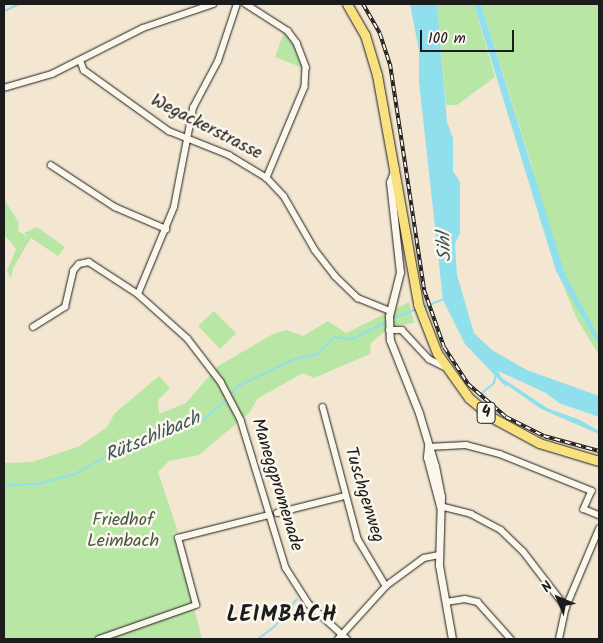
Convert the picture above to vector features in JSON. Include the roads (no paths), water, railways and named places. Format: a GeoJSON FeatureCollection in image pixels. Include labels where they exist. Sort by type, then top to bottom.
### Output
{"type":"FeatureCollection","features":[{"type":"Feature","properties":{"kind":"main road","name":"4"},"geometry":{"type":"LineString","coordinates":[[347,4],[371,52],[395,168],[419,307],[445,367],[469,398],[507,427],[557,450],[599,461]]}},
{"type":"Feature","properties":{"kind":"street"},"geometry":{"type":"LineString","coordinates":[[4,88],[48,76],[81,62],[143,28],[213,4]]}},
{"type":"Feature","properties":{"kind":"street"},"geometry":{"type":"LineString","coordinates":[[138,294],[166,229],[178,191],[185,139],[193,108],[218,61],[237,4]]}},
{"type":"Feature","properties":{"kind":"street"},"geometry":{"type":"LineString","coordinates":[[246,4],[288,31],[297,43],[306,67],[305,87],[267,178]]}},
{"type":"Feature","properties":{"kind":"street","name":"Wegackerstrasse"},"geometry":{"type":"LineString","coordinates":[[81,62],[84,70],[131,106],[185,139],[229,154],[267,178],[284,196],[315,250],[336,276],[358,298],[390,313]]}},
{"type":"Feature","properties":{"kind":"street"},"geometry":{"type":"LineString","coordinates":[[51,165],[116,207],[166,229]]}},
{"type":"Feature","properties":{"kind":"street"},"geometry":{"type":"LineString","coordinates":[[395,168],[390,182],[400,272],[390,313],[389,327],[395,357],[419,413],[428,446],[436,466],[441,496],[439,555],[452,639]]}},
{"type":"Feature","properties":{"kind":"street","name":"Maneggpromenade"},"geometry":{"type":"LineString","coordinates":[[32,327],[66,307],[74,271],[84,262],[95,264],[138,294],[188,339],[215,373],[236,411],[249,441],[283,561],[294,583],[309,604],[340,637],[347,639]]}},
{"type":"Feature","properties":{"kind":"street"},"geometry":{"type":"LineString","coordinates":[[389,327],[402,330],[429,359],[445,367]]}},
{"type":"Feature","properties":{"kind":"street","name":"Tuschgenweg"},"geometry":{"type":"LineString","coordinates":[[323,407],[345,496],[364,552],[386,586]]}},
{"type":"Feature","properties":{"kind":"street"},"geometry":{"type":"LineString","coordinates":[[428,446],[454,444],[484,448],[592,491],[584,509],[598,515]]}},
{"type":"Feature","properties":{"kind":"street"},"geometry":{"type":"LineString","coordinates":[[277,513],[345,496]]}},
{"type":"Feature","properties":{"kind":"street"},"geometry":{"type":"LineString","coordinates":[[440,506],[470,514],[501,530],[524,552],[566,607]]}},
{"type":"Feature","properties":{"kind":"street"},"geometry":{"type":"LineString","coordinates":[[99,639],[196,605],[178,538],[269,515]]}},
{"type":"Feature","properties":{"kind":"street"},"geometry":{"type":"LineString","coordinates":[[559,639],[566,607],[599,529]]}},
{"type":"Feature","properties":{"kind":"street"},"geometry":{"type":"LineString","coordinates":[[340,637],[386,586],[424,558],[439,555]]}},
{"type":"Feature","properties":{"kind":"street"},"geometry":{"type":"LineString","coordinates":[[446,602],[465,599],[478,602],[512,639]]}},
{"type":"Feature","properties":{"kind":"water","name":"Sihl"},"geometry":{"type":"Polygon","coordinates":[[[410,4],[437,4],[447,122],[453,138],[453,171],[460,182],[460,233],[455,244],[457,275],[474,333],[492,350],[527,370],[599,396],[599,417],[559,403],[546,393],[498,371],[502,378],[547,408],[580,420],[599,431],[599,434],[541,409],[507,385],[506,387],[465,344],[443,300],[419,82],[419,51],[410,4]]]}},
{"type":"Feature","properties":{"kind":"water"},"geometry":{"type":"Polygon","coordinates":[[[474,4],[481,4],[565,274],[599,338],[599,346],[556,271],[474,4]]]}},
{"type":"Feature","properties":{"kind":"waterway"},"geometry":{"type":"LineString","coordinates":[[4,11],[20,4]]}},
{"type":"Feature","properties":{"kind":"waterway","name":"Rütschlibach"},"geometry":{"type":"LineString","coordinates":[[421,308],[445,299]]}},
{"type":"Feature","properties":{"kind":"waterway","name":"Rütschlibach"},"geometry":{"type":"LineString","coordinates":[[391,319],[417,309]]}},
{"type":"Feature","properties":{"kind":"waterway","name":"Rütschlibach"},"geometry":{"type":"LineString","coordinates":[[230,395],[238,386],[292,360],[317,354],[334,337],[352,339],[387,321]]}},
{"type":"Feature","properties":{"kind":"waterway"},"geometry":{"type":"LineString","coordinates":[[481,394],[494,383],[496,373]]}},
{"type":"Feature","properties":{"kind":"waterway","name":"Rütschlibach"},"geometry":{"type":"LineString","coordinates":[[4,485],[36,484],[73,475],[126,445],[173,434],[203,420],[227,399]]}},
{"type":"Feature","properties":{"kind":"waterway"},"geometry":{"type":"LineString","coordinates":[[258,639],[275,626],[297,599]]}},
{"type":"Feature","properties":{"kind":"railway"},"geometry":{"type":"LineString","coordinates":[[363,4],[380,34],[390,64],[424,290],[444,347],[468,384],[506,417],[544,436],[599,451]]}},
{"type":"Feature","properties":{"kind":"district","name":"LEIMBACH"},"geometry":{"type":"Point","coordinates":[282,616]}},
{"type":"Feature","properties":{"kind":"park label","name":"Friedhof Leimbach"},"geometry":{"type":"Point","coordinates":[123,532]}}]}
